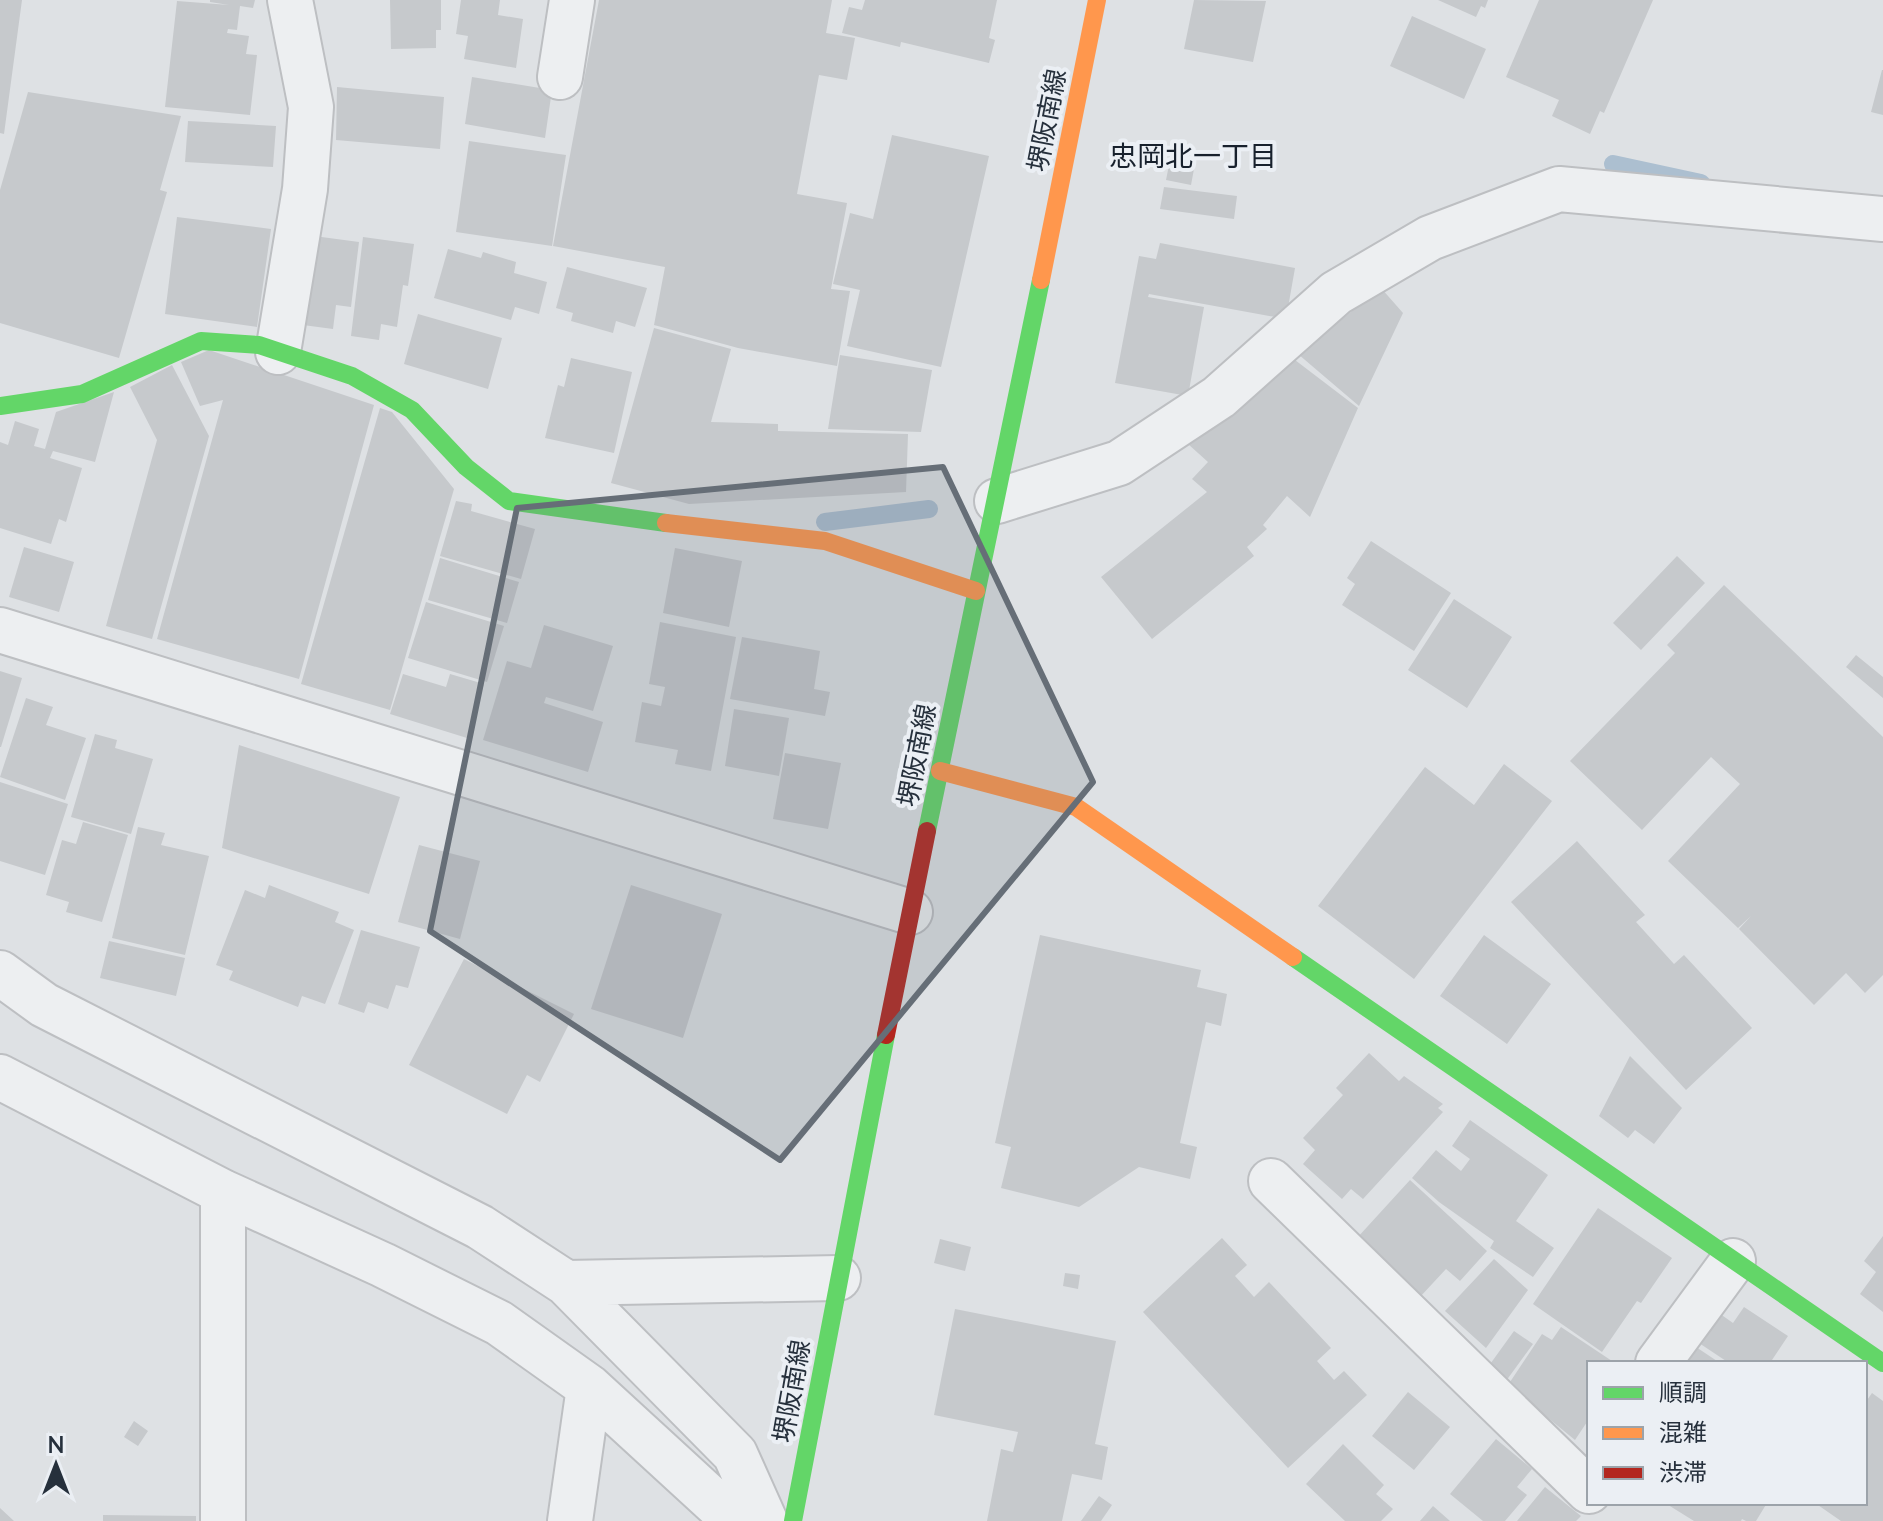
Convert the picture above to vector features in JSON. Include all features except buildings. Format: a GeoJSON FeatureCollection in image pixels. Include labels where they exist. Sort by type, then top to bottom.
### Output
{"type":"FeatureCollection","features":[{"type":"Feature","properties":{"kind":"street"},"geometry":{"type":"LineString","coordinates":[[278,352],[305,189],[311,107],[290,0]]}},
{"type":"Feature","properties":{"kind":"street"},"geometry":{"type":"LineString","coordinates":[[560,77],[572,0]]}},
{"type":"Feature","properties":{"kind":"street","name":"堺阪南線"},"geometry":{"type":"LineString","coordinates":[[793,1521],[910,912],[997,501],[1097,0]]}},
{"type":"Feature","properties":{"kind":"street"},"geometry":{"type":"LineString","coordinates":[[997,501],[1119,463],[1219,397],[1336,293],[1430,238],[1559,189],[1883,219]]}},
{"type":"Feature","properties":{"kind":"street"},"geometry":{"type":"LineString","coordinates":[[0,406],[82,394],[201,341],[259,345],[352,376],[412,410],[466,467],[509,501],[619,518],[825,541],[976,591]]}},
{"type":"Feature","properties":{"kind":"street"},"geometry":{"type":"LineString","coordinates":[[0,630],[910,912]]}},
{"type":"Feature","properties":{"kind":"street"},"geometry":{"type":"LineString","coordinates":[[940,771],[1076,807],[1883,1363]]}},
{"type":"Feature","properties":{"kind":"street"},"geometry":{"type":"LineString","coordinates":[[0,973],[44,1005],[480,1227],[566,1283],[735,1454],[765,1521]]}},
{"type":"Feature","properties":{"kind":"street"},"geometry":{"type":"LineString","coordinates":[[0,1077],[223,1192],[383,1265],[499,1323],[589,1387],[735,1521]]}},
{"type":"Feature","properties":{"kind":"street"},"geometry":{"type":"LineString","coordinates":[[1271,1181],[1587,1481]]}},
{"type":"Feature","properties":{"kind":"street"},"geometry":{"type":"LineString","coordinates":[[223,1192],[223,1521]]}},
{"type":"Feature","properties":{"kind":"street"},"geometry":{"type":"LineString","coordinates":[[1659,1361],[1733,1261]]}},
{"type":"Feature","properties":{"kind":"street"},"geometry":{"type":"LineString","coordinates":[[566,1283],[838,1278]]}},
{"type":"Feature","properties":{"kind":"street"},"geometry":{"type":"LineString","coordinates":[[570,1521],[589,1387]]}},
{"type":"Feature","properties":{"kind":"highlighted area"},"geometry":{"type":"Polygon","coordinates":[[[943,467],[1093,782],[780,1160],[430,931],[517,508],[943,467]]]}},
{"type":"Feature","properties":{"kind":"waterway"},"geometry":{"type":"LineString","coordinates":[[1613,164],[1701,183]]}},
{"type":"Feature","properties":{"kind":"waterway"},"geometry":{"type":"LineString","coordinates":[[825,522],[929,509]]}},
{"type":"Feature","properties":{"kind":"traffic: fast"},"geometry":{"type":"LineString","coordinates":[[927,831],[1041,280]]}},
{"type":"Feature","properties":{"kind":"traffic: fast"},"geometry":{"type":"LineString","coordinates":[[0,406],[82,394],[201,341],[259,345],[352,376],[412,410],[466,467],[509,501],[666,523]]}},
{"type":"Feature","properties":{"kind":"traffic: fast"},"geometry":{"type":"LineString","coordinates":[[1293,957],[1883,1363]]}},
{"type":"Feature","properties":{"kind":"traffic: fast"},"geometry":{"type":"LineString","coordinates":[[793,1521],[886,1035]]}},
{"type":"Feature","properties":{"kind":"traffic: slow"},"geometry":{"type":"LineString","coordinates":[[1041,280],[1097,0]]}},
{"type":"Feature","properties":{"kind":"traffic: slow"},"geometry":{"type":"LineString","coordinates":[[666,523],[825,541],[976,591]]}},
{"type":"Feature","properties":{"kind":"traffic: slow"},"geometry":{"type":"LineString","coordinates":[[940,771],[1076,807],[1293,957]]}},
{"type":"Feature","properties":{"kind":"traffic: jam"},"geometry":{"type":"LineString","coordinates":[[886,1035],[927,831]]}},
{"type":"Feature","properties":{"kind":"district","name":"忠岡北一丁目"},"geometry":{"type":"Point","coordinates":[1193,155]}}]}
